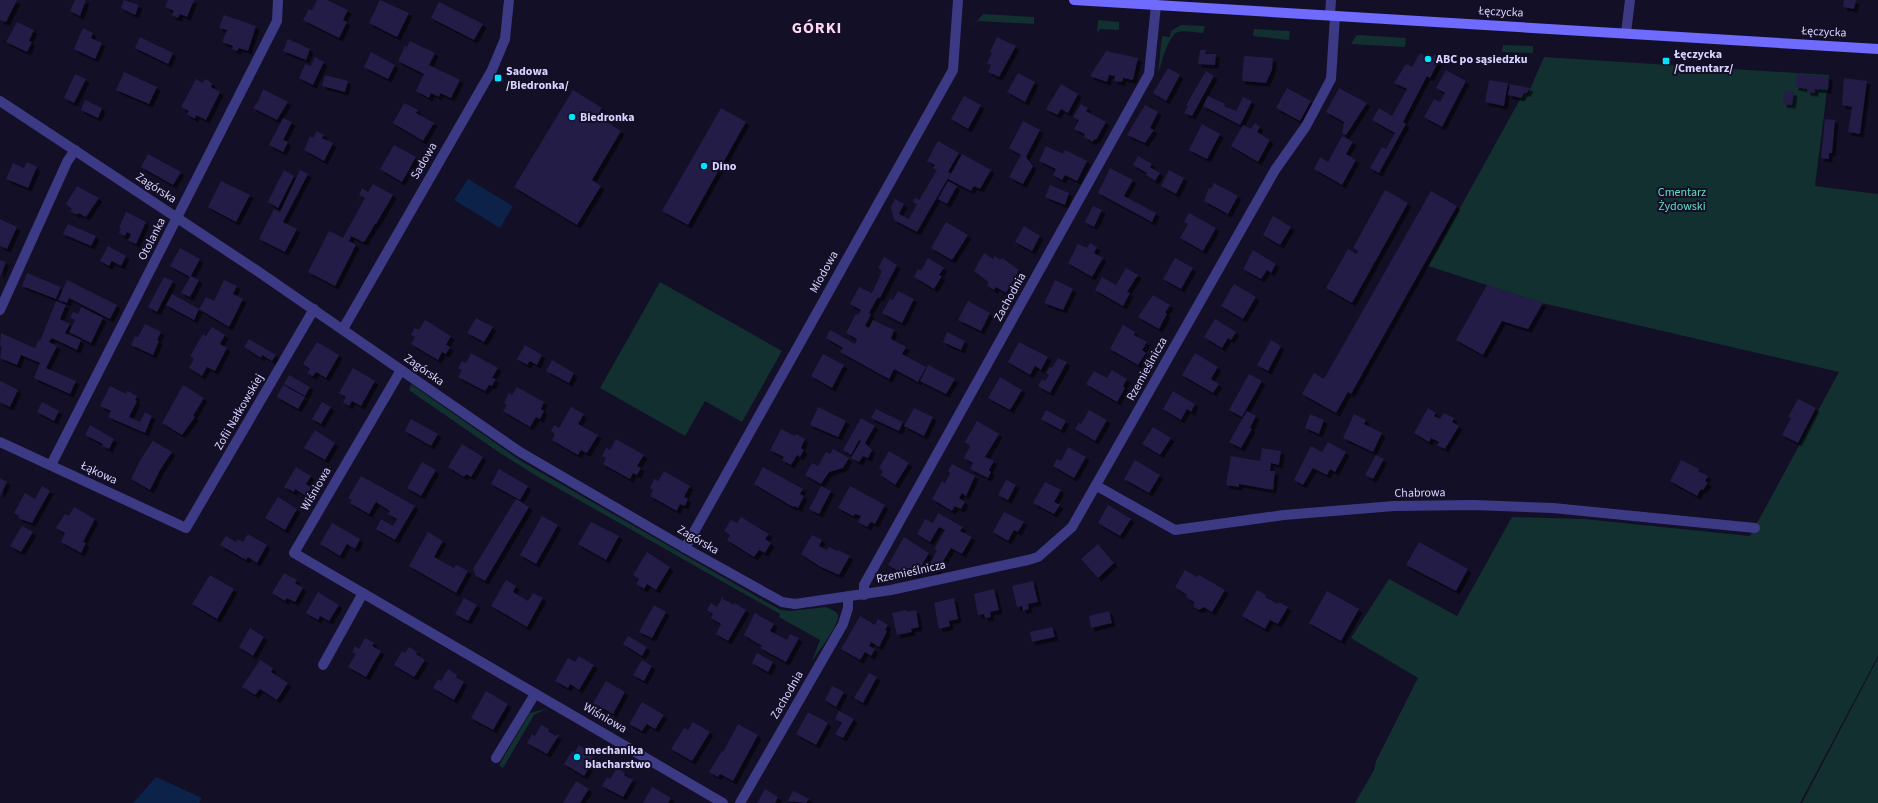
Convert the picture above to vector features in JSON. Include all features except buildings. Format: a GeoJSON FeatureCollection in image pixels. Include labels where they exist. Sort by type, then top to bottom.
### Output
{"type":"FeatureCollection","features":[{"type":"Feature","properties":{"kind":"main road","name":"Łęczycka"},"geometry":{"type":"LineString","coordinates":[[1074,0],[1878,49]]}},
{"type":"Feature","properties":{"kind":"street","name":"Otolanka"},"geometry":{"type":"LineString","coordinates":[[51,465],[277,21],[278,0]]}},
{"type":"Feature","properties":{"kind":"street","name":"Sadowa"},"geometry":{"type":"LineString","coordinates":[[343,329],[492,70],[505,39],[509,0]]}},
{"type":"Feature","properties":{"kind":"street","name":"Miodowa"},"geometry":{"type":"LineString","coordinates":[[684,548],[953,70],[958,0]]}},
{"type":"Feature","properties":{"kind":"street","name":"Rzemieślnicza"},"geometry":{"type":"LineString","coordinates":[[856,596],[1038,557],[1072,527],[1097,486],[1263,190],[1306,126],[1331,79],[1331,0]]}},
{"type":"Feature","properties":{"kind":"street"},"geometry":{"type":"LineString","coordinates":[[1626,33],[1630,0]]}},
{"type":"Feature","properties":{"kind":"street","name":"Zachodnia"},"geometry":{"type":"LineString","coordinates":[[740,803],[843,624],[848,608],[864,585],[1150,74],[1156,5]]}},
{"type":"Feature","properties":{"kind":"street","name":"Zagórska"},"geometry":{"type":"LineString","coordinates":[[0,101],[343,329],[520,452],[684,548],[782,602],[795,604],[856,596]]}},
{"type":"Feature","properties":{"kind":"street"},"geometry":{"type":"LineString","coordinates":[[0,310],[67,162],[75,150]]}},
{"type":"Feature","properties":{"kind":"street","name":"Zofii Nałkowskiej"},"geometry":{"type":"LineString","coordinates":[[186,528],[314,310]]}},
{"type":"Feature","properties":{"kind":"street","name":"Wiśniowa"},"geometry":{"type":"LineString","coordinates":[[401,370],[294,553],[723,803]]}},
{"type":"Feature","properties":{"kind":"street","name":"Łąkowa"},"geometry":{"type":"LineString","coordinates":[[0,442],[186,528]]}},
{"type":"Feature","properties":{"kind":"street","name":"Chabrowa"},"geometry":{"type":"LineString","coordinates":[[1097,486],[1175,530],[1292,515],[1394,506],[1474,505],[1553,508],[1755,528]]}},
{"type":"Feature","properties":{"kind":"street"},"geometry":{"type":"LineString","coordinates":[[323,665],[363,593]]}},
{"type":"Feature","properties":{"kind":"street"},"geometry":{"type":"LineString","coordinates":[[496,758],[535,694]]}},
{"type":"Feature","properties":{"kind":"green space"},"geometry":{"type":"Polygon","coordinates":[[[983,14],[1034,17],[1034,24],[978,21],[969,31],[983,14]]]}},
{"type":"Feature","properties":{"kind":"green space"},"geometry":{"type":"Polygon","coordinates":[[[1098,20],[1119,22],[1119,30],[1100,29],[1097,33],[1098,20]]]}},
{"type":"Feature","properties":{"kind":"green space"},"geometry":{"type":"Polygon","coordinates":[[[1181,25],[1205,26],[1203,33],[1184,31],[1174,34],[1165,51],[1158,74],[1162,36],[1170,37],[1171,31],[1181,25]]]}},
{"type":"Feature","properties":{"kind":"green space"},"geometry":{"type":"Polygon","coordinates":[[[1254,29],[1290,31],[1289,40],[1253,36],[1254,29]]]}},
{"type":"Feature","properties":{"kind":"green space"},"geometry":{"type":"Polygon","coordinates":[[[1356,36],[1406,38],[1405,47],[1351,44],[1356,36]]]}},
{"type":"Feature","properties":{"kind":"green space"},"geometry":{"type":"Polygon","coordinates":[[[1503,45],[1533,46],[1533,53],[1502,52],[1503,45]]]}},
{"type":"Feature","properties":{"kind":"green space","name":"Cmentarz Żydowski"},"geometry":{"type":"Polygon","coordinates":[[[1544,57],[1829,75],[1815,186],[1878,194],[1878,656],[1800,803],[1355,803],[1374,770],[1376,761],[1418,678],[1351,638],[1389,579],[1457,616],[1512,517],[1584,519],[1750,536],[1839,372],[1542,303],[1428,266],[1524,92],[1528,94],[1544,57]]]}},
{"type":"Feature","properties":{"kind":"green space"},"geometry":{"type":"Polygon","coordinates":[[[660,282],[782,351],[742,422],[705,401],[685,436],[600,388],[660,282]]]}},
{"type":"Feature","properties":{"kind":"green space"},"geometry":{"type":"Polygon","coordinates":[[[411,384],[521,461],[766,602],[781,610],[790,611],[826,607],[836,612],[838,615],[835,625],[824,645],[812,661],[820,640],[779,617],[780,614],[540,478],[500,453],[409,390],[411,384]]]}},
{"type":"Feature","properties":{"kind":"green space"},"geometry":{"type":"Polygon","coordinates":[[[1878,658],[1878,803],[1802,803],[1878,658]]]}},
{"type":"Feature","properties":{"kind":"green space"},"geometry":{"type":"Polygon","coordinates":[[[546,709],[534,715],[503,768],[499,765],[530,713],[546,709]]]}},
{"type":"Feature","properties":{"kind":"water"},"geometry":{"type":"Polygon","coordinates":[[[468,179],[513,206],[500,228],[454,200],[468,179]]]}},
{"type":"Feature","properties":{"kind":"water"},"geometry":{"type":"Polygon","coordinates":[[[156,777],[202,798],[199,803],[133,803],[156,777]]]}},
{"type":"Feature","properties":{"kind":"place","name":"ABC po sąsiedzku"},"geometry":{"type":"Point","coordinates":[1428,59]}},
{"type":"Feature","properties":{"kind":"place","name":"Łęczycka /Cmentarz/"},"geometry":{"type":"Point","coordinates":[1666,61]}},
{"type":"Feature","properties":{"kind":"place","name":"Sadowa /Biedronka/"},"geometry":{"type":"Point","coordinates":[498,78]}},
{"type":"Feature","properties":{"kind":"place","name":"Biedronka"},"geometry":{"type":"Point","coordinates":[572,117]}},
{"type":"Feature","properties":{"kind":"place","name":"Dino"},"geometry":{"type":"Point","coordinates":[704,166]}},
{"type":"Feature","properties":{"kind":"place","name":"mechanika blacharstwo"},"geometry":{"type":"Point","coordinates":[577,757]}},
{"type":"Feature","properties":{"kind":"district","name":"GÓRKI"},"geometry":{"type":"Point","coordinates":[817,28]}}]}
